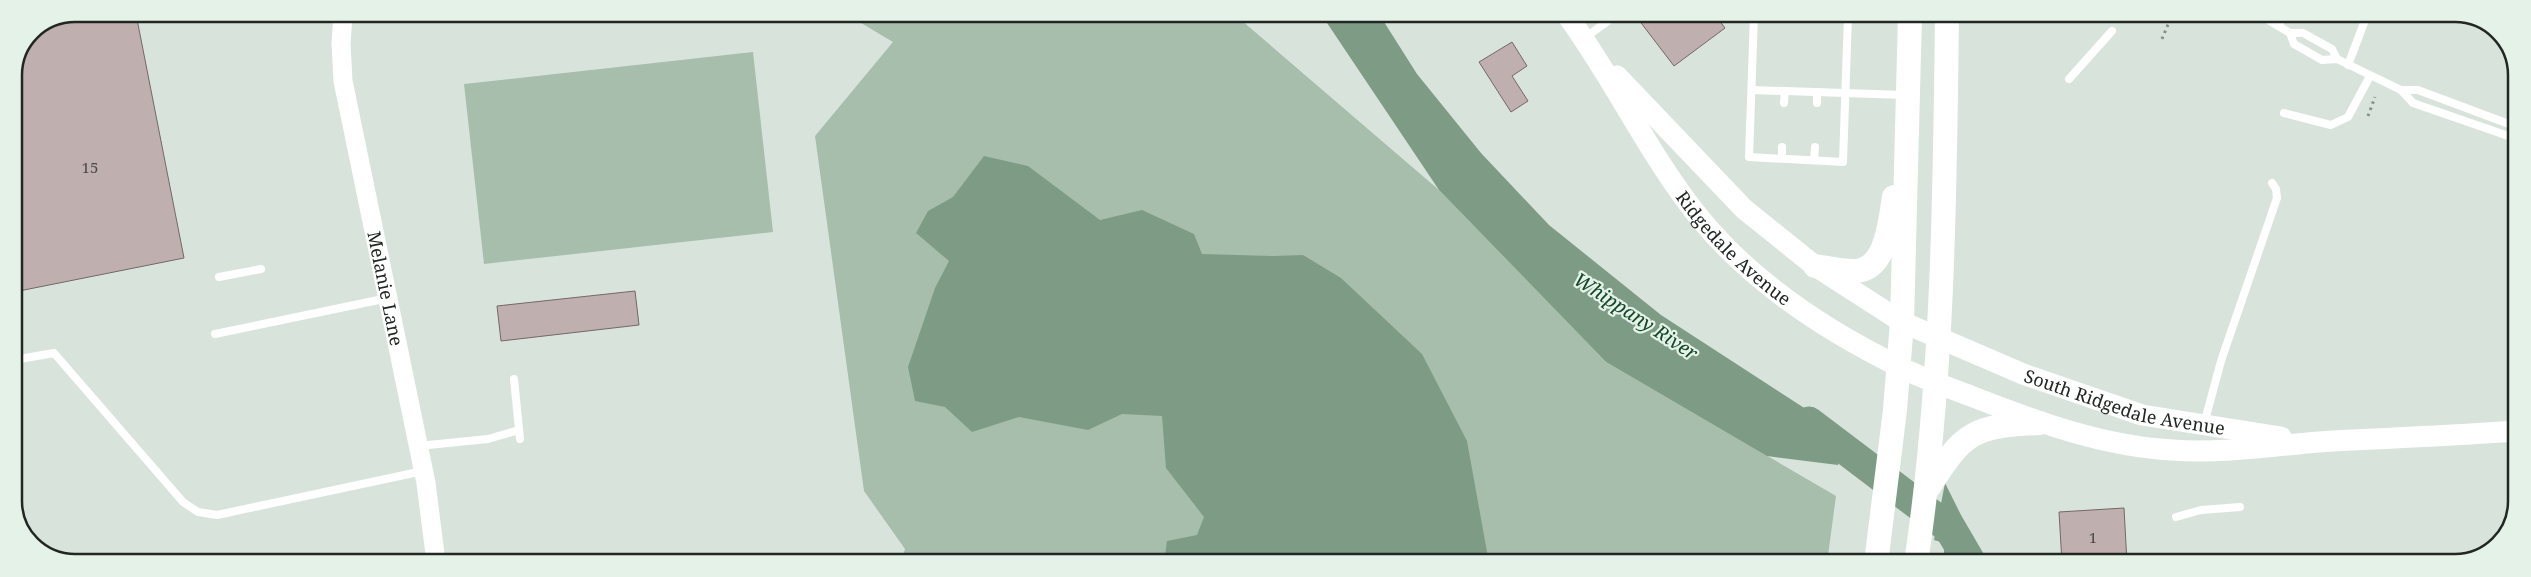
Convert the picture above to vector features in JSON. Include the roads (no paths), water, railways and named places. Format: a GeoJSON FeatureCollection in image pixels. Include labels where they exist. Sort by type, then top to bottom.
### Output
{"type":"FeatureCollection","features":[{"type":"Feature","properties":{"kind":"main road","name":"Ridgedale Avenue"},"geometry":{"type":"LineString","coordinates":[[1574,22],[1588,43],[1663,170],[1705,224],[1756,275],[1816,321],[1899,367],[1936,382]]}},
{"type":"Feature","properties":{"kind":"main road"},"geometry":{"type":"LineString","coordinates":[[1877,554],[1895,410],[1902,322],[1910,22]]}},
{"type":"Feature","properties":{"kind":"main road"},"geometry":{"type":"LineString","coordinates":[[1917,554],[1927,490],[1936,382],[1947,22]]}},
{"type":"Feature","properties":{"kind":"main road","name":"Ridgedale Avenue"},"geometry":{"type":"LineString","coordinates":[[1588,43],[1731,196],[1815,266],[1902,322],[1938,338]]}},
{"type":"Feature","properties":{"kind":"main road"},"geometry":{"type":"LineString","coordinates":[[1815,266],[1856,271],[1870,265],[1886,246],[1895,189],[1907,163]]}},
{"type":"Feature","properties":{"kind":"main road","name":"South Ridgedale Avenue"},"geometry":{"type":"LineString","coordinates":[[1938,338],[2074,393],[2142,414],[2204,426],[2318,442]]}},
{"type":"Feature","properties":{"kind":"main road","name":"South Ridgedale Avenue"},"geometry":{"type":"LineString","coordinates":[[1936,382],[2040,424],[2119,443],[2170,450],[2208,452],[2318,442],[2508,431]]}},
{"type":"Feature","properties":{"kind":"main road"},"geometry":{"type":"LineString","coordinates":[[1927,490],[1951,453],[1972,434],[1999,425],[2040,424]]}},
{"type":"Feature","properties":{"kind":"street","name":"Melanie Lane"},"geometry":{"type":"LineString","coordinates":[[342,22],[341,44],[343,81],[423,471],[435,554]]}},
{"type":"Feature","properties":{"kind":"lane"},"geometry":{"type":"LineString","coordinates":[[1588,43],[1608,22]]}},
{"type":"Feature","properties":{"kind":"lane"},"geometry":{"type":"LineString","coordinates":[[1754,22],[1749,157],[1843,162],[1848,22]]}},
{"type":"Feature","properties":{"kind":"lane"},"geometry":{"type":"LineString","coordinates":[[2272,22],[2290,33],[2303,33],[2332,49],[2337,59]]}},
{"type":"Feature","properties":{"kind":"lane"},"geometry":{"type":"LineString","coordinates":[[2279,26],[2280,22]]}},
{"type":"Feature","properties":{"kind":"lane"},"geometry":{"type":"LineString","coordinates":[[2348,65],[2364,22]]}},
{"type":"Feature","properties":{"kind":"lane"},"geometry":{"type":"LineString","coordinates":[[2068,79],[2112,31]]}},
{"type":"Feature","properties":{"kind":"lane"},"geometry":{"type":"LineString","coordinates":[[2290,33],[2294,44],[2322,60],[2337,59],[2401,90],[2413,103],[2508,136]]}},
{"type":"Feature","properties":{"kind":"lane"},"geometry":{"type":"LineString","coordinates":[[2284,113],[2331,124],[2348,118],[2370,76]]}},
{"type":"Feature","properties":{"kind":"lane"},"geometry":{"type":"LineString","coordinates":[[1752,90],[1908,95]]}},
{"type":"Feature","properties":{"kind":"lane"},"geometry":{"type":"LineString","coordinates":[[2401,90],[2418,90],[2508,124]]}},
{"type":"Feature","properties":{"kind":"lane"},"geometry":{"type":"LineString","coordinates":[[1784,103],[1785,91]]}},
{"type":"Feature","properties":{"kind":"lane"},"geometry":{"type":"LineString","coordinates":[[1817,92],[1817,103]]}},
{"type":"Feature","properties":{"kind":"lane"},"geometry":{"type":"LineString","coordinates":[[1782,147],[1782,158]]}},
{"type":"Feature","properties":{"kind":"lane"},"geometry":{"type":"LineString","coordinates":[[1814,147],[1814,160]]}},
{"type":"Feature","properties":{"kind":"lane"},"geometry":{"type":"LineString","coordinates":[[2204,426],[2220,362],[2277,198],[2276,189],[2272,183]]}},
{"type":"Feature","properties":{"kind":"lane"},"geometry":{"type":"LineString","coordinates":[[219,277],[261,269]]}},
{"type":"Feature","properties":{"kind":"lane"},"geometry":{"type":"LineString","coordinates":[[215,334],[388,298]]}},
{"type":"Feature","properties":{"kind":"lane"},"geometry":{"type":"LineString","coordinates":[[23,358],[54,352],[183,502],[198,512],[217,515],[423,471]]}},
{"type":"Feature","properties":{"kind":"lane"},"geometry":{"type":"LineString","coordinates":[[514,379],[520,439]]}},
{"type":"Feature","properties":{"kind":"lane"},"geometry":{"type":"LineString","coordinates":[[418,446],[488,439],[519,430]]}},
{"type":"Feature","properties":{"kind":"lane"},"geometry":{"type":"LineString","coordinates":[[2176,517],[2201,510],[2240,506]]}},
{"type":"Feature","properties":{"kind":"water"},"geometry":{"type":"Polygon","coordinates":[[[1326,22],[1384,22],[1417,74],[1481,153],[1549,225],[1661,315],[1846,435],[1838,465],[1767,456],[1606,362],[1439,190],[1326,22]]]}},
{"type":"Feature","properties":{"kind":"water"},"geometry":{"type":"Polygon","coordinates":[[[984,156],[1028,166],[1100,220],[1142,210],[1194,234],[1202,254],[1303,255],[1341,278],[1422,354],[1467,441],[1487,554],[1165,554],[1167,541],[1197,535],[1204,517],[1166,468],[1162,416],[1122,414],[1088,430],[1019,417],[972,432],[945,407],[915,401],[908,367],[935,288],[949,261],[916,233],[928,211],[953,197],[984,156]]]}},
{"type":"Feature","properties":{"kind":"water"},"geometry":{"type":"Polygon","coordinates":[[[1945,483],[1984,554],[1944,554],[1944,543],[1934,540],[1945,483]]]}},
{"type":"Feature","properties":{"kind":"waterway","name":"Whippany River"},"geometry":{"type":"LineString","coordinates":[[1809,422],[1949,528],[1964,553]]}}]}
